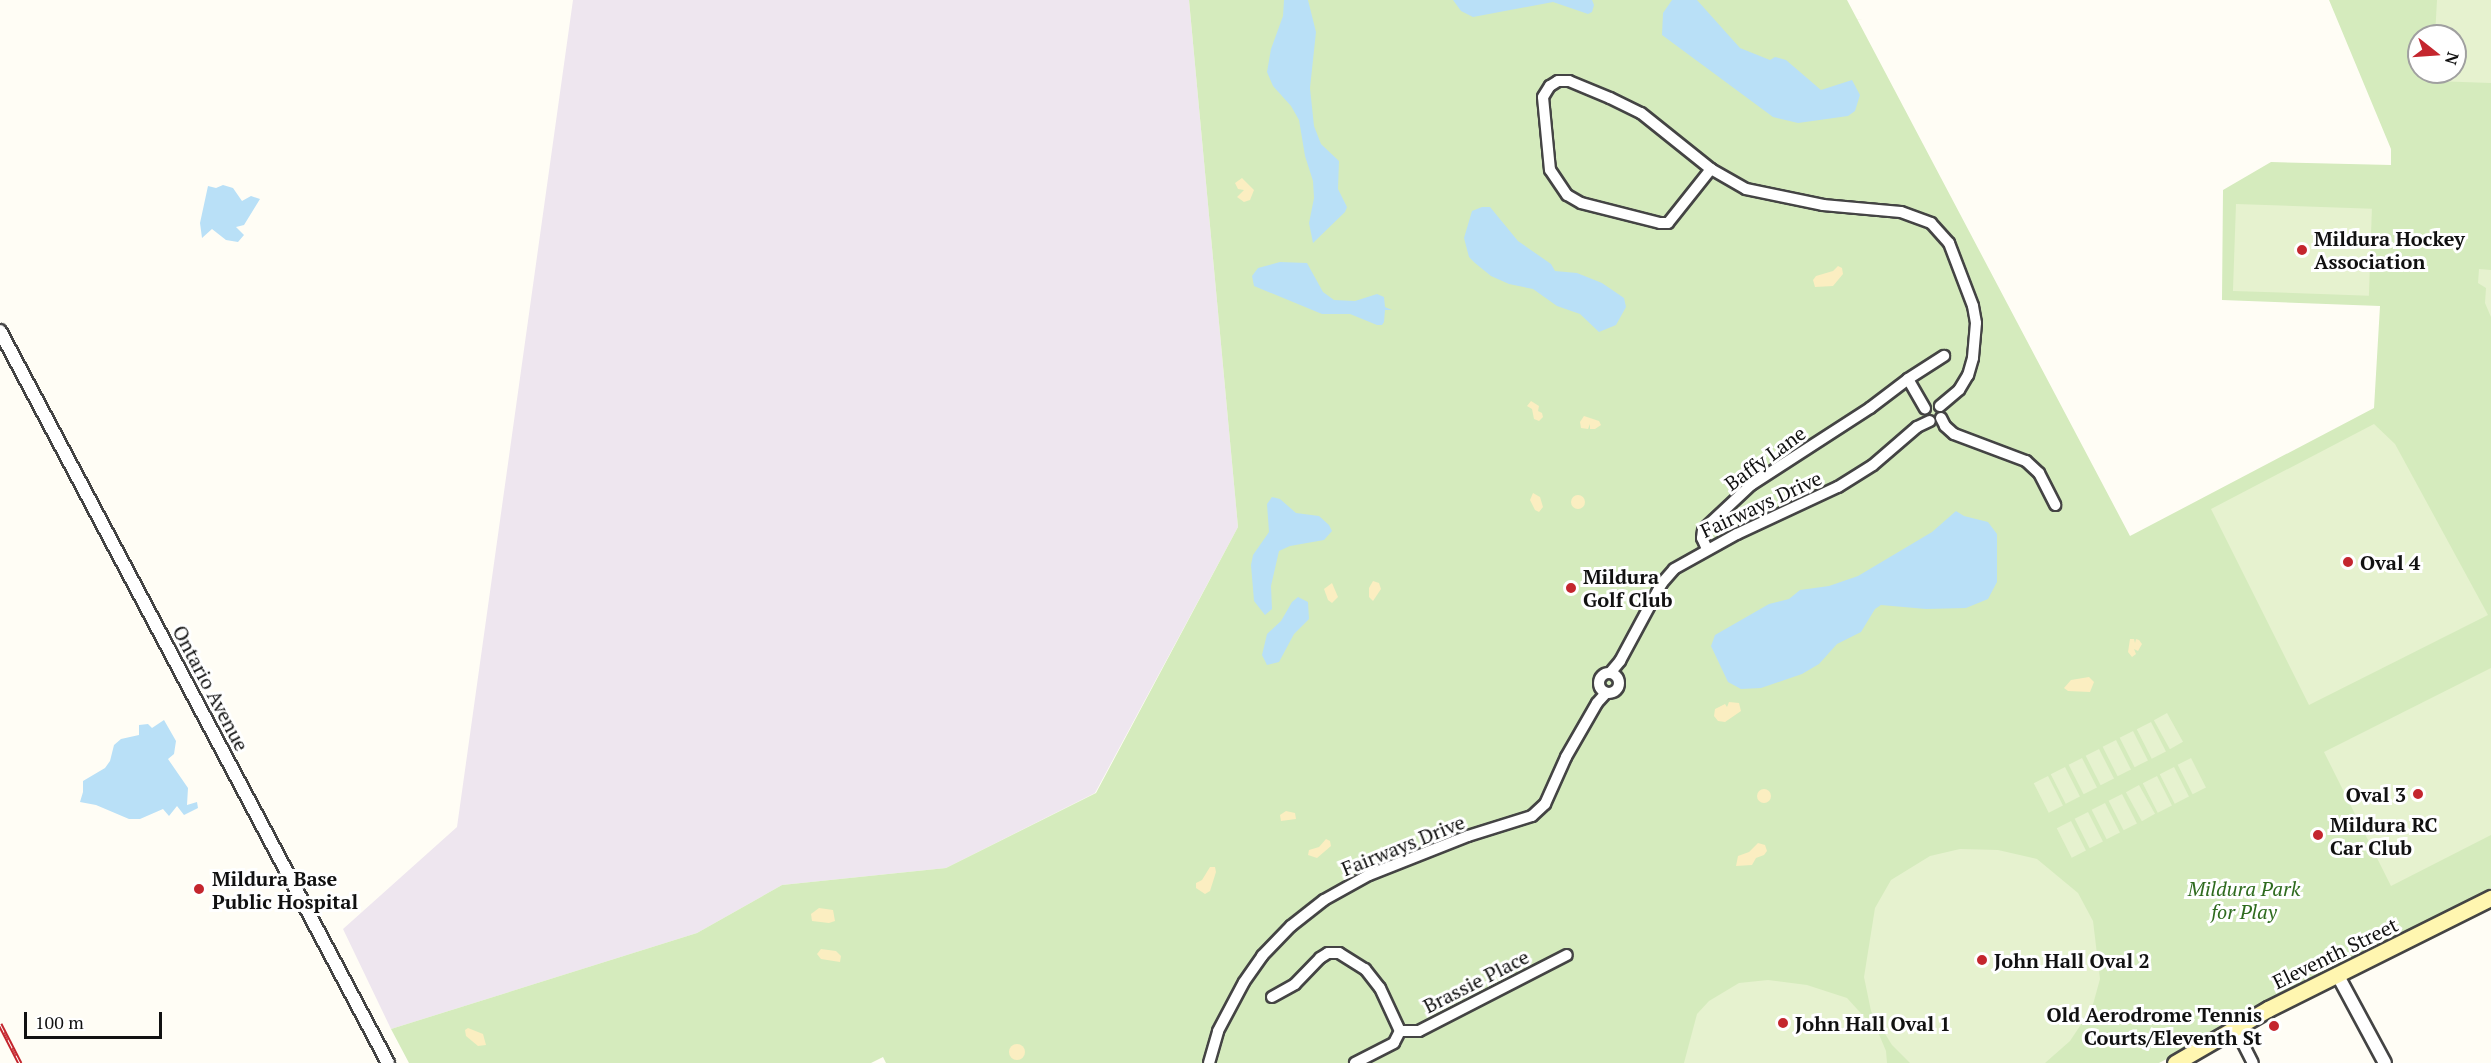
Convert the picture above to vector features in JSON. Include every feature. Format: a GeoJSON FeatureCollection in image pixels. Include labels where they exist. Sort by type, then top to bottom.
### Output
{"type":"FeatureCollection","features":[{"type":"Feature","properties":{"kind":"main road","name":"Eleventh Street"},"geometry":{"type":"LineString","coordinates":[[2175,1063],[2491,898]]}},
{"type":"Feature","properties":{"kind":"main road","name":"Eleventh Street"},"geometry":{"type":"LineString","coordinates":[[2183,1063],[2237,1032]]}},
{"type":"Feature","properties":{"kind":"street","name":"Fairways Drive"},"geometry":{"type":"LineString","coordinates":[[1613,675],[1668,575],[1682,563],[1707,549],[1838,487],[1873,465],[1959,390],[1968,375],[1973,358],[1976,323],[1973,306],[1953,252],[1938,229],[1924,219],[1901,212],[1831,206],[1757,193],[1737,185],[1711,169],[1641,113],[1610,98],[1569,81],[1558,81],[1550,86],[1543,97],[1550,170],[1567,195],[1581,203],[1668,223],[1711,169]]}},
{"type":"Feature","properties":{"kind":"street","name":"Ontario Avenue"},"geometry":{"type":"LineString","coordinates":[[0,331],[388,1063]]}},
{"type":"Feature","properties":{"kind":"street"},"geometry":{"type":"LineString","coordinates":[[1944,356],[1908,379],[1932,412],[1954,434],[2026,461],[2044,481],[2055,506]]}},
{"type":"Feature","properties":{"kind":"street","name":"Baffy Lane"},"geometry":{"type":"LineString","coordinates":[[1707,549],[1702,538],[1703,530],[1751,485],[1870,408],[1908,379]]}},
{"type":"Feature","properties":{"kind":"street"},"geometry":{"type":"LineString","coordinates":[[1604,674],[1613,675],[1617,688],[1612,693],[1603,691],[1599,680],[1604,674]]}},
{"type":"Feature","properties":{"kind":"street","name":"Fairways Drive"},"geometry":{"type":"LineString","coordinates":[[1209,1063],[1218,1031],[1234,998],[1262,956],[1291,926],[1324,900],[1369,875],[1468,836],[1532,816],[1545,804],[1566,757],[1603,691]]}},
{"type":"Feature","properties":{"kind":"street"},"geometry":{"type":"LineString","coordinates":[[1272,997],[1301,979],[1324,954],[1339,953],[1373,978],[1400,1031],[1394,1043],[1355,1063]]}},
{"type":"Feature","properties":{"kind":"street","name":"Brassie Place"},"geometry":{"type":"LineString","coordinates":[[1400,1031],[1419,1031],[1567,955]]}},
{"type":"Feature","properties":{"kind":"street"},"geometry":{"type":"LineString","coordinates":[[2340,978],[2385,1063]]}},
{"type":"Feature","properties":{"kind":"street"},"geometry":{"type":"LineString","coordinates":[[2237,1032],[2253,1063]]}},
{"type":"Feature","properties":{"kind":"shaded area"},"geometry":{"type":"Polygon","coordinates":[[[573,0],[1189,0],[1238,527],[1095,793],[946,868],[782,885],[697,933],[391,1029],[343,929],[457,827],[573,0]]]}},
{"type":"Feature","properties":{"kind":"green space","name":"Mildura Park for Play"},"geometry":{"type":"Polygon","coordinates":[[[1189,0],[1847,0],[2130,536],[2374,408],[2380,306],[2222,300],[2223,190],[2271,162],[2391,165],[2391,149],[2329,0],[2491,0],[2491,888],[2159,1063],[886,1063],[883,1057],[871,1063],[409,1063],[391,1029],[697,933],[782,885],[946,868],[1096,793],[1238,527],[1189,0]]]}},
{"type":"Feature","properties":{"kind":"green space"},"geometry":{"type":"Polygon","coordinates":[[[2437,0],[2491,0],[2491,83],[2467,82],[2467,24],[2436,24],[2437,0]]]}},
{"type":"Feature","properties":{"kind":"green space","name":"Mildura Hockey Association"},"geometry":{"type":"Polygon","coordinates":[[[2236,204],[2372,209],[2369,296],[2233,291],[2236,204]]]}},
{"type":"Feature","properties":{"kind":"green space"},"geometry":{"type":"Polygon","coordinates":[[[2479,269],[2491,270],[2491,317],[2485,303],[2486,288],[2478,283],[2479,269]]]}},
{"type":"Feature","properties":{"kind":"green space","name":"Oval 4"},"geometry":{"type":"Polygon","coordinates":[[[2374,424],[2395,444],[2488,615],[2309,705],[2211,509],[2374,424]]]}},
{"type":"Feature","properties":{"kind":"green space","name":"Oval 3"},"geometry":{"type":"Polygon","coordinates":[[[2491,668],[2491,835],[2391,886],[2324,752],[2491,668]]]}},
{"type":"Feature","properties":{"kind":"green space"},"geometry":{"type":"Polygon","coordinates":[[[2167,713],[2183,742],[2170,749],[2154,720],[2167,713]]]}},
{"type":"Feature","properties":{"kind":"green space"},"geometry":{"type":"Polygon","coordinates":[[[2151,722],[2166,751],[2152,759],[2137,729],[2151,722]]]}},
{"type":"Feature","properties":{"kind":"green space"},"geometry":{"type":"Polygon","coordinates":[[[2133,731],[2148,760],[2135,767],[2120,738],[2133,731]]]}},
{"type":"Feature","properties":{"kind":"green space"},"geometry":{"type":"Polygon","coordinates":[[[2116,740],[2131,769],[2118,776],[2103,747],[2116,740]]]}},
{"type":"Feature","properties":{"kind":"green space"},"geometry":{"type":"Polygon","coordinates":[[[2099,749],[2114,778],[2101,785],[2086,756],[2099,749]]]}},
{"type":"Feature","properties":{"kind":"green space"},"geometry":{"type":"Polygon","coordinates":[[[2082,758],[2097,787],[2084,794],[2069,765],[2082,758]]]}},
{"type":"Feature","properties":{"kind":"green space"},"geometry":{"type":"Polygon","coordinates":[[[2191,758],[2206,787],[2193,794],[2178,765],[2191,758]]]}},
{"type":"Feature","properties":{"kind":"green space"},"geometry":{"type":"Polygon","coordinates":[[[2065,767],[2080,796],[2066,804],[2051,774],[2065,767]]]}},
{"type":"Feature","properties":{"kind":"green space"},"geometry":{"type":"Polygon","coordinates":[[[2174,767],[2189,796],[2175,804],[2160,774],[2174,767]]]}},
{"type":"Feature","properties":{"kind":"green space"},"geometry":{"type":"Polygon","coordinates":[[[2048,776],[2063,805],[2049,813],[2034,783],[2048,776]]]}},
{"type":"Feature","properties":{"kind":"green space"},"geometry":{"type":"Polygon","coordinates":[[[2157,776],[2172,805],[2158,813],[2143,783],[2157,776]]]}},
{"type":"Feature","properties":{"kind":"green space"},"geometry":{"type":"Polygon","coordinates":[[[2139,785],[2155,814],[2142,821],[2126,792],[2139,785]]]}},
{"type":"Feature","properties":{"kind":"green space"},"geometry":{"type":"Polygon","coordinates":[[[2122,794],[2137,823],[2124,830],[2109,801],[2122,794]]]}},
{"type":"Feature","properties":{"kind":"green space"},"geometry":{"type":"Polygon","coordinates":[[[2105,803],[2120,832],[2107,839],[2092,810],[2105,803]]]}},
{"type":"Feature","properties":{"kind":"green space"},"geometry":{"type":"Polygon","coordinates":[[[2088,812],[2103,841],[2090,848],[2075,819],[2088,812]]]}},
{"type":"Feature","properties":{"kind":"green space"},"geometry":{"type":"Polygon","coordinates":[[[2071,821],[2086,850],[2072,858],[2057,828],[2071,821]]]}},
{"type":"Feature","properties":{"kind":"green space","name":"John Hall Oval 2"},"geometry":{"type":"Polygon","coordinates":[[[1960,849],[1998,850],[2037,859],[2078,893],[2093,921],[2100,979],[2092,1008],[2070,1041],[2045,1063],[1910,1063],[1892,1045],[1871,1011],[1864,977],[1875,908],[1891,880],[1930,856],[1960,849]]]}},
{"type":"Feature","properties":{"kind":"green space","name":"John Hall Oval 1"},"geometry":{"type":"Polygon","coordinates":[[[1768,980],[1807,985],[1847,998],[1878,1032],[1886,1051],[1887,1063],[1684,1063],[1697,1014],[1709,1001],[1739,983],[1768,980]]]}},
{"type":"Feature","properties":{"kind":"sand"},"geometry":{"type":"Polygon","coordinates":[[[1242,178],[1254,190],[1250,200],[1244,202],[1237,197],[1244,190],[1238,189],[1235,183],[1242,178]]]}},
{"type":"Feature","properties":{"kind":"sand"},"geometry":{"type":"Polygon","coordinates":[[[1838,266],[1842,268],[1843,274],[1833,286],[1815,287],[1813,280],[1816,276],[1833,271],[1838,266]]]}},
{"type":"Feature","properties":{"kind":"sand"},"geometry":{"type":"Polygon","coordinates":[[[1531,401],[1539,406],[1538,411],[1542,413],[1543,417],[1539,421],[1534,419],[1532,409],[1527,406],[1531,401]]]}},
{"type":"Feature","properties":{"kind":"sand"},"geometry":{"type":"Polygon","coordinates":[[[1584,416],[1599,421],[1601,425],[1595,429],[1590,429],[1590,424],[1588,429],[1581,428],[1580,422],[1584,416]]]}},
{"type":"Feature","properties":{"kind":"sand"},"geometry":{"type":"Polygon","coordinates":[[[1533,493],[1540,497],[1543,507],[1539,512],[1535,510],[1530,500],[1533,493]]]}},
{"type":"Feature","properties":{"kind":"sand"},"geometry":{"type":"Polygon","coordinates":[[[1578,495],[1583,497],[1585,502],[1583,507],[1578,509],[1573,507],[1571,502],[1573,497],[1578,495]]]}},
{"type":"Feature","properties":{"kind":"sand"},"geometry":{"type":"Polygon","coordinates":[[[1373,581],[1379,583],[1381,589],[1373,601],[1369,597],[1369,588],[1373,581]]]}},
{"type":"Feature","properties":{"kind":"sand"},"geometry":{"type":"Polygon","coordinates":[[[1332,583],[1338,597],[1332,603],[1328,600],[1324,589],[1332,583]]]}},
{"type":"Feature","properties":{"kind":"sand"},"geometry":{"type":"Polygon","coordinates":[[[2130,639],[2134,639],[2135,643],[2136,639],[2139,640],[2142,644],[2138,651],[2134,649],[2136,654],[2132,657],[2128,652],[2130,639]]]}},
{"type":"Feature","properties":{"kind":"sand"},"geometry":{"type":"Polygon","coordinates":[[[2089,677],[2094,682],[2090,692],[2068,691],[2064,688],[2071,680],[2089,677]]]}},
{"type":"Feature","properties":{"kind":"sand"},"geometry":{"type":"Polygon","coordinates":[[[1729,702],[1739,703],[1741,711],[1725,722],[1718,721],[1714,716],[1715,709],[1725,704],[1727,707],[1729,702]]]}},
{"type":"Feature","properties":{"kind":"sand"},"geometry":{"type":"Polygon","coordinates":[[[1761,789],[1767,789],[1771,796],[1767,803],[1761,803],[1757,799],[1757,793],[1761,789]]]}},
{"type":"Feature","properties":{"kind":"sand"},"geometry":{"type":"Polygon","coordinates":[[[1286,811],[1295,813],[1296,819],[1281,821],[1280,815],[1286,811]]]}},
{"type":"Feature","properties":{"kind":"sand"},"geometry":{"type":"Polygon","coordinates":[[[1326,839],[1330,841],[1331,846],[1317,858],[1308,855],[1309,850],[1319,847],[1326,839]]]}},
{"type":"Feature","properties":{"kind":"sand"},"geometry":{"type":"Polygon","coordinates":[[[1758,843],[1765,845],[1767,851],[1764,855],[1756,858],[1752,865],[1736,866],[1738,856],[1749,852],[1758,843]]]}},
{"type":"Feature","properties":{"kind":"sand"},"geometry":{"type":"Polygon","coordinates":[[[1210,867],[1215,867],[1216,872],[1210,891],[1205,894],[1196,888],[1196,883],[1202,880],[1210,867]]]}},
{"type":"Feature","properties":{"kind":"sand"},"geometry":{"type":"Polygon","coordinates":[[[819,908],[833,910],[835,921],[829,923],[812,921],[811,914],[819,908]]]}},
{"type":"Feature","properties":{"kind":"sand"},"geometry":{"type":"Polygon","coordinates":[[[821,949],[836,951],[841,956],[840,962],[821,959],[817,954],[821,949]]]}},
{"type":"Feature","properties":{"kind":"sand"},"geometry":{"type":"Polygon","coordinates":[[[468,1028],[483,1034],[486,1045],[478,1046],[466,1036],[465,1030],[468,1028]]]}},
{"type":"Feature","properties":{"kind":"sand"},"geometry":{"type":"Polygon","coordinates":[[[1017,1044],[1025,1052],[1017,1060],[1009,1052],[1017,1044]]]}},
{"type":"Feature","properties":{"kind":"water"},"geometry":{"type":"Polygon","coordinates":[[[1284,0],[1308,0],[1316,32],[1310,88],[1314,126],[1321,144],[1339,161],[1338,189],[1347,207],[1345,212],[1313,243],[1309,223],[1314,198],[1313,181],[1305,156],[1299,120],[1291,106],[1273,86],[1267,72],[1271,49],[1283,16],[1284,0]]]}},
{"type":"Feature","properties":{"kind":"water"},"geometry":{"type":"Polygon","coordinates":[[[1453,0],[1592,0],[1594,5],[1592,12],[1588,14],[1553,2],[1473,17],[1461,11],[1453,0]]]}},
{"type":"Feature","properties":{"kind":"water"},"geometry":{"type":"Polygon","coordinates":[[[1672,0],[1697,0],[1740,48],[1770,60],[1775,57],[1786,60],[1821,90],[1852,80],[1860,95],[1855,111],[1848,116],[1798,123],[1773,117],[1662,35],[1663,13],[1672,0]]]}},
{"type":"Feature","properties":{"kind":"water"},"geometry":{"type":"Polygon","coordinates":[[[223,185],[233,188],[242,201],[251,196],[260,199],[244,225],[236,227],[244,235],[238,242],[226,240],[212,229],[202,238],[200,223],[208,186],[216,188],[223,185]]]}},
{"type":"Feature","properties":{"kind":"water"},"geometry":{"type":"Polygon","coordinates":[[[1490,207],[1518,241],[1551,264],[1555,271],[1577,273],[1602,283],[1624,298],[1626,307],[1616,325],[1599,332],[1580,314],[1557,306],[1533,289],[1509,284],[1491,276],[1475,263],[1469,257],[1464,238],[1472,211],[1490,207]]]}},
{"type":"Feature","properties":{"kind":"water"},"geometry":{"type":"Polygon","coordinates":[[[1280,262],[1307,263],[1323,292],[1334,300],[1355,301],[1377,294],[1384,297],[1385,307],[1392,310],[1385,310],[1384,322],[1382,325],[1377,325],[1350,314],[1322,314],[1254,286],[1252,276],[1258,268],[1280,262]]]}},
{"type":"Feature","properties":{"kind":"water"},"geometry":{"type":"Polygon","coordinates":[[[1272,497],[1280,499],[1296,513],[1319,516],[1332,531],[1324,540],[1290,546],[1279,551],[1271,586],[1272,609],[1265,615],[1254,601],[1251,565],[1253,555],[1269,532],[1267,504],[1272,497]]]}},
{"type":"Feature","properties":{"kind":"water"},"geometry":{"type":"Polygon","coordinates":[[[1956,511],[1964,516],[1988,522],[1997,534],[1997,582],[1988,599],[1966,608],[1926,609],[1881,605],[1875,609],[1861,632],[1837,644],[1819,664],[1802,674],[1761,688],[1741,689],[1728,682],[1711,646],[1715,635],[1769,604],[1789,599],[1800,590],[1829,586],[1858,576],[1932,532],[1956,511]]]}},
{"type":"Feature","properties":{"kind":"water"},"geometry":{"type":"Polygon","coordinates":[[[1298,597],[1308,602],[1309,619],[1294,634],[1279,662],[1267,665],[1262,655],[1267,634],[1281,621],[1292,602],[1298,597]]]}},
{"type":"Feature","properties":{"kind":"water"},"geometry":{"type":"Polygon","coordinates":[[[164,720],[176,741],[174,754],[168,759],[188,788],[187,805],[197,802],[198,808],[184,815],[177,806],[169,816],[163,809],[140,819],[129,819],[96,805],[80,802],[83,781],[105,768],[110,761],[114,745],[121,739],[139,735],[139,725],[148,724],[152,728],[164,720]]]}},
{"type":"Feature","properties":{"kind":"railway"},"geometry":{"type":"LineString","coordinates":[[0,1024],[20,1063]]}},
{"type":"Feature","properties":{"kind":"place","name":"Mildura Hockey Association"},"geometry":{"type":"Point","coordinates":[2302,250]}},
{"type":"Feature","properties":{"kind":"place","name":"Oval 4"},"geometry":{"type":"Point","coordinates":[2348,562]}},
{"type":"Feature","properties":{"kind":"place","name":"Mildura Golf Club"},"geometry":{"type":"Point","coordinates":[1571,588]}},
{"type":"Feature","properties":{"kind":"place","name":"Oval 3"},"geometry":{"type":"Point","coordinates":[2418,794]}},
{"type":"Feature","properties":{"kind":"place","name":"Mildura RC Car Club"},"geometry":{"type":"Point","coordinates":[2318,835]}},
{"type":"Feature","properties":{"kind":"place","name":"Mildura Base Public Hospital"},"geometry":{"type":"Point","coordinates":[199,889]}},
{"type":"Feature","properties":{"kind":"place","name":"John Hall Oval 2"},"geometry":{"type":"Point","coordinates":[1982,960]}},
{"type":"Feature","properties":{"kind":"place","name":"John Hall Oval 1"},"geometry":{"type":"Point","coordinates":[1783,1023]}},
{"type":"Feature","properties":{"kind":"place","name":"Old Aerodrome Tennis Courts/Eleventh St"},"geometry":{"type":"Point","coordinates":[2274,1026]}}]}
